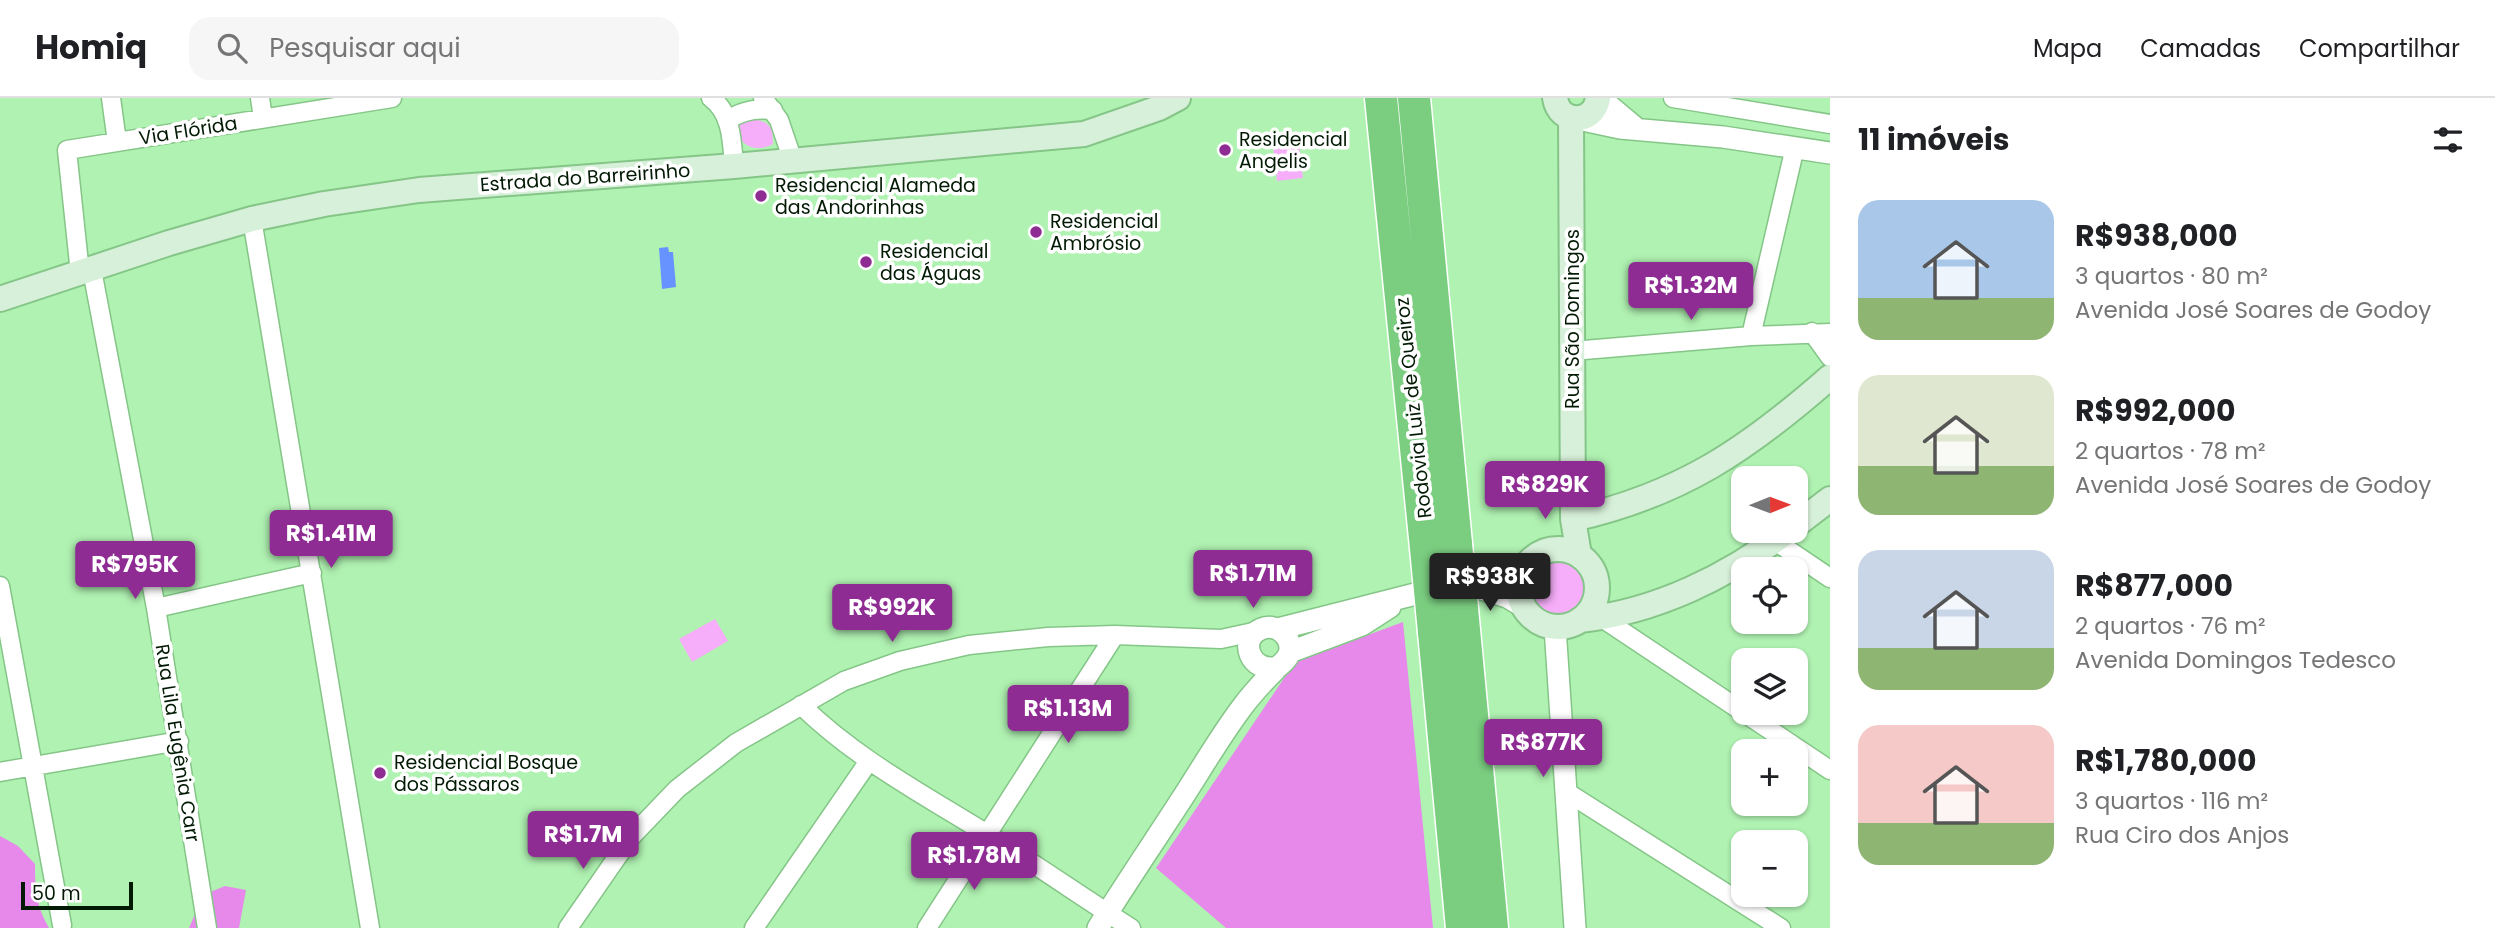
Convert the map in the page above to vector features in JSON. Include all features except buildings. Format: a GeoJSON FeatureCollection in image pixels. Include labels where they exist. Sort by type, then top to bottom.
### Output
{"type":"FeatureCollection","features":[{"type":"Feature","properties":{"kind":"highway","name":"Rodovia Luiz de Queiroz"},"geometry":{"type":"LineString","coordinates":[[1381,98],[1441,546]]}},
{"type":"Feature","properties":{"kind":"highway","name":"Rodovia Luiz de Queiroz"},"geometry":{"type":"LineString","coordinates":[[1414,98],[1441,546],[1449,631],[1492,928]]}},
{"type":"Feature","properties":{"kind":"highway","name":"Rodovia Luiz de Queiroz"},"geometry":{"type":"LineString","coordinates":[[1449,631],[1462,928]]}},
{"type":"Feature","properties":{"kind":"main road","name":"Estrada do Barreirinho"},"geometry":{"type":"LineString","coordinates":[[0,299],[169,243],[253,219],[324,204],[419,190],[734,166],[1084,134],[1150,111],[1178,98]]}},
{"type":"Feature","properties":{"kind":"main road"},"geometry":{"type":"LineString","coordinates":[[1555,98],[1559,111],[1574,119],[1590,114],[1599,98]]}},
{"type":"Feature","properties":{"kind":"main road","name":"Rua São Domingos"},"geometry":{"type":"LineString","coordinates":[[1574,119],[1573,519],[1579,555]]}},
{"type":"Feature","properties":{"kind":"main road"},"geometry":{"type":"LineString","coordinates":[[1554,549],[1573,519],[1648,498],[1692,478],[1784,418],[1830,377]]}},
{"type":"Feature","properties":{"kind":"main road"},"geometry":{"type":"LineString","coordinates":[[1808,516],[1830,499]]}},
{"type":"Feature","properties":{"kind":"main road"},"geometry":{"type":"LineString","coordinates":[[1591,619],[1590,611],[1597,586],[1588,563],[1567,550],[1554,549],[1531,559],[1523,569],[1520,581],[1524,607],[1532,617],[1543,624],[1556,627],[1568,626],[1639,606],[1720,574],[1771,543]]}},
{"type":"Feature","properties":{"kind":"main road"},"geometry":{"type":"LineString","coordinates":[[1597,586],[1639,606]]}},
{"type":"Feature","properties":{"kind":"street"},"geometry":{"type":"LineString","coordinates":[[111,98],[117,142]]}},
{"type":"Feature","properties":{"kind":"street"},"geometry":{"type":"LineString","coordinates":[[260,98],[263,118]]}},
{"type":"Feature","properties":{"kind":"street","name":"Via Flórida"},"geometry":{"type":"LineString","coordinates":[[75,233],[67,150],[392,98]]}},
{"type":"Feature","properties":{"kind":"street"},"geometry":{"type":"LineString","coordinates":[[1599,98],[1637,129]]}},
{"type":"Feature","properties":{"kind":"street"},"geometry":{"type":"LineString","coordinates":[[1673,98],[1738,103],[1830,124]]}},
{"type":"Feature","properties":{"kind":"street"},"geometry":{"type":"LineString","coordinates":[[715,101],[727,121],[734,166]]}},
{"type":"Feature","properties":{"kind":"street"},"geometry":{"type":"LineString","coordinates":[[727,121],[768,104],[790,146],[793,161]]}},
{"type":"Feature","properties":{"kind":"street"},"geometry":{"type":"LineString","coordinates":[[1574,119],[1830,152]]}},
{"type":"Feature","properties":{"kind":"street"},"geometry":{"type":"LineString","coordinates":[[1751,336],[1795,147]]}},
{"type":"Feature","properties":{"kind":"street"},"geometry":{"type":"LineString","coordinates":[[253,219],[370,928]]}},
{"type":"Feature","properties":{"kind":"street","name":"Rua Lila Eugênia Carr"},"geometry":{"type":"LineString","coordinates":[[75,233],[86,271],[156,608],[207,928]]}},
{"type":"Feature","properties":{"kind":"street"},"geometry":{"type":"LineString","coordinates":[[1572,351],[1821,332],[1830,357]]}},
{"type":"Feature","properties":{"kind":"street"},"geometry":{"type":"LineString","coordinates":[[1790,543],[1830,578]]}},
{"type":"Feature","properties":{"kind":"street"},"geometry":{"type":"LineString","coordinates":[[568,928],[631,837],[677,789],[736,743],[844,681],[900,661],[969,645],[1048,637],[1115,635],[1221,639],[1399,600],[1435,589],[1472,586],[1523,569]]}},
{"type":"Feature","properties":{"kind":"street"},"geometry":{"type":"LineString","coordinates":[[156,608],[312,573]]}},
{"type":"Feature","properties":{"kind":"street"},"geometry":{"type":"LineString","coordinates":[[0,586],[62,925]]}},
{"type":"Feature","properties":{"kind":"street"},"geometry":{"type":"LineString","coordinates":[[1472,586],[1507,597],[1524,607]]}},
{"type":"Feature","properties":{"kind":"street"},"geometry":{"type":"LineString","coordinates":[[1221,639],[1265,668],[1362,625],[1399,600]]}},
{"type":"Feature","properties":{"kind":"street"},"geometry":{"type":"LineString","coordinates":[[1639,606],[1643,647]]}},
{"type":"Feature","properties":{"kind":"street"},"geometry":{"type":"LineString","coordinates":[[1591,619],[1643,647],[1830,770]]}},
{"type":"Feature","properties":{"kind":"street"},"geometry":{"type":"LineString","coordinates":[[1556,627],[1575,928]]}},
{"type":"Feature","properties":{"kind":"street"},"geometry":{"type":"LineString","coordinates":[[1241,708],[1252,658],[1250,642],[1268,630]]}},
{"type":"Feature","properties":{"kind":"street"},"geometry":{"type":"LineString","coordinates":[[1102,920],[1241,708],[1284,659],[1288,638],[1268,630]]}},
{"type":"Feature","properties":{"kind":"street"},"geometry":{"type":"LineString","coordinates":[[927,928],[1115,635]]}},
{"type":"Feature","properties":{"kind":"street"},"geometry":{"type":"LineString","coordinates":[[801,705],[869,761],[989,835],[1102,920],[1131,928]]}},
{"type":"Feature","properties":{"kind":"street"},"geometry":{"type":"LineString","coordinates":[[0,772],[178,740]]}},
{"type":"Feature","properties":{"kind":"street"},"geometry":{"type":"LineString","coordinates":[[754,928],[869,761]]}},
{"type":"Feature","properties":{"kind":"street"},"geometry":{"type":"LineString","coordinates":[[1565,791],[1781,928]]}},
{"type":"Feature","properties":{"kind":"shaded area"},"geometry":{"type":"Polygon","coordinates":[[[752,117],[772,129],[773,144],[753,148],[739,137],[738,123],[752,117]]]}},
{"type":"Feature","properties":{"kind":"shaded area"},"geometry":{"type":"Polygon","coordinates":[[[1298,134],[1303,178],[1277,181],[1272,137],[1298,134]]]}},
{"type":"Feature","properties":{"kind":"shaded area"},"geometry":{"type":"Polygon","coordinates":[[[1551,560],[1563,560],[1578,568],[1586,583],[1586,595],[1578,610],[1563,618],[1551,618],[1536,610],[1528,595],[1528,583],[1536,568],[1551,560]]]}},
{"type":"Feature","properties":{"kind":"shaded area"},"geometry":{"type":"Polygon","coordinates":[[[715,619],[728,641],[692,662],[679,639],[715,619]]]}},
{"type":"Feature","properties":{"kind":"shaded area"},"geometry":{"type":"Polygon","coordinates":[[[1403,622],[1433,928],[1226,928],[1156,868],[1295,662],[1403,622]]]}},
{"type":"Feature","properties":{"kind":"shaded area"},"geometry":{"type":"Polygon","coordinates":[[[0,836],[18,846],[35,864],[37,897],[49,928],[0,928],[0,836]]]}},
{"type":"Feature","properties":{"kind":"shaded area"},"geometry":{"type":"Polygon","coordinates":[[[225,886],[246,890],[239,928],[189,928],[203,895],[225,886]]]}},
{"type":"Feature","properties":{"kind":"water"},"geometry":{"type":"Polygon","coordinates":[[[668,247],[669,252],[673,252],[676,287],[662,289],[659,248],[668,247]]]}},
{"type":"Feature","properties":{"kind":"place","name":"Residencial Angelis"},"geometry":{"type":"Point","coordinates":[1225,150]}},
{"type":"Feature","properties":{"kind":"place","name":"Residencial Alameda das Andorinhas"},"geometry":{"type":"Point","coordinates":[761,196]}},
{"type":"Feature","properties":{"kind":"place","name":"Residencial Ambrósio"},"geometry":{"type":"Point","coordinates":[1036,232]}},
{"type":"Feature","properties":{"kind":"place","name":"Residencial das Águas"},"geometry":{"type":"Point","coordinates":[866,262]}},
{"type":"Feature","properties":{"kind":"place","name":"Residencial Bosque dos Pássaros"},"geometry":{"type":"Point","coordinates":[380,773]}}]}
